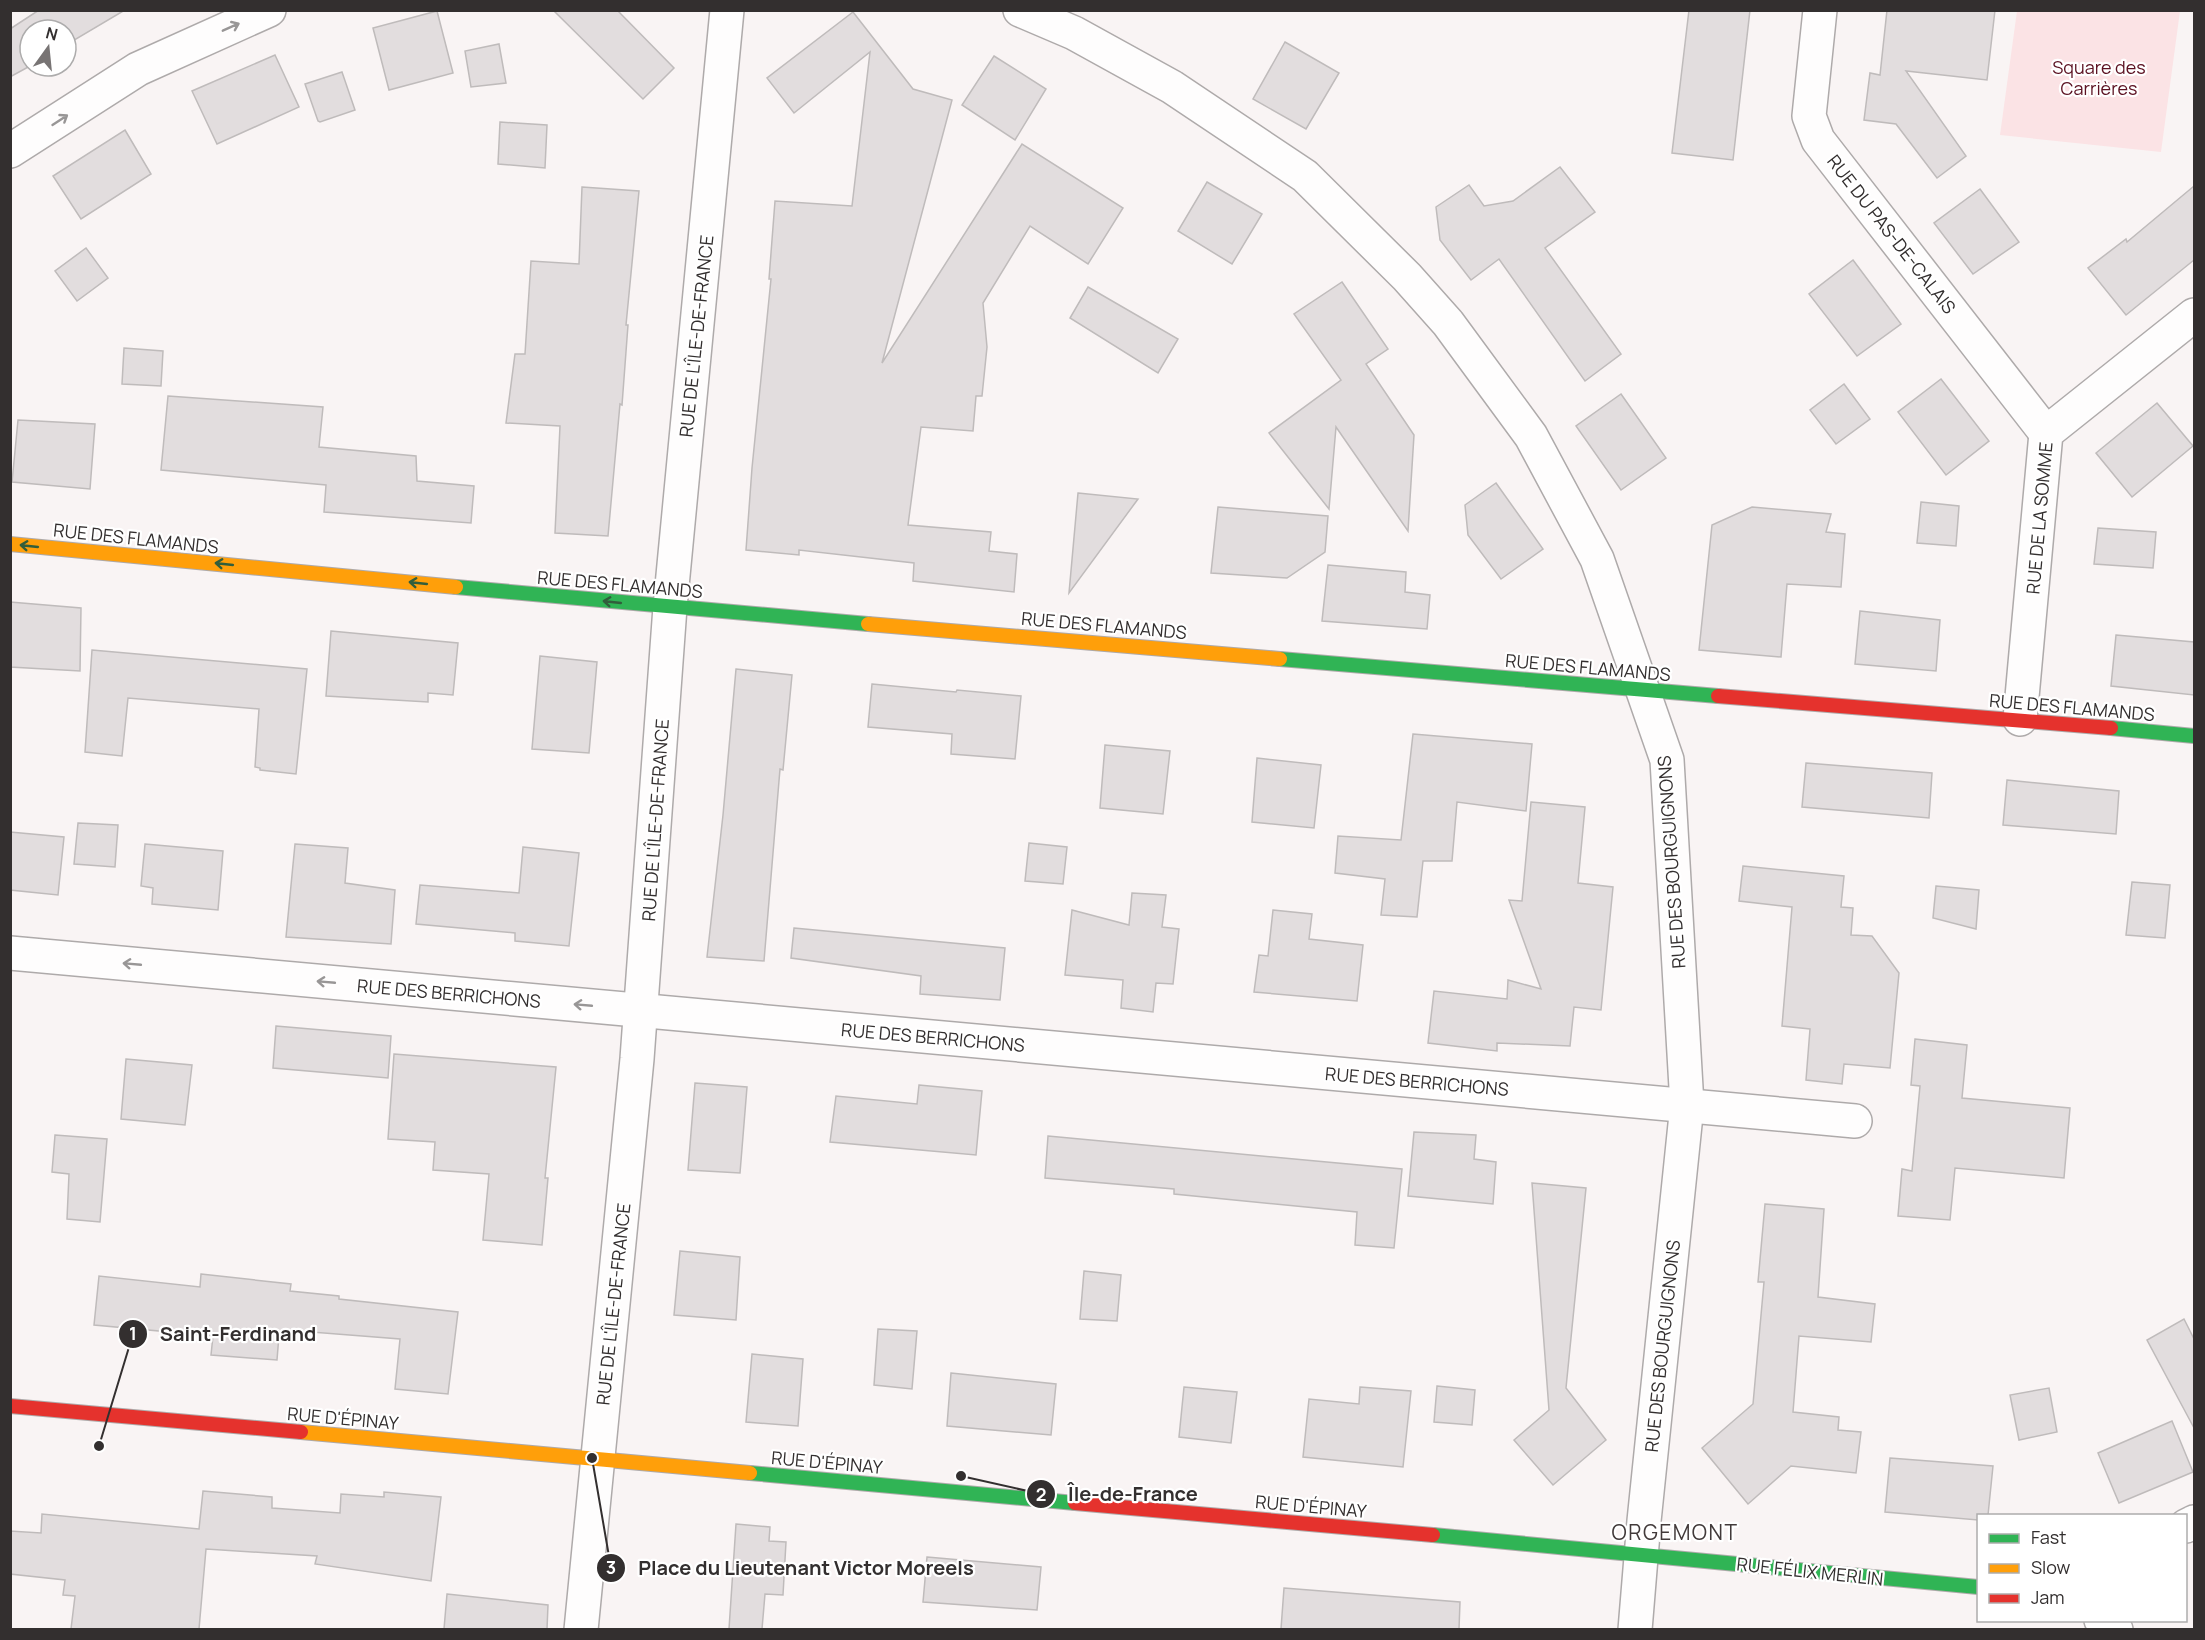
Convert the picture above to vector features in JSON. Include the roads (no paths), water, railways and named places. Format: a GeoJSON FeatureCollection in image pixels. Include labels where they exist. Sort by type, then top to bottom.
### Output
{"type":"FeatureCollection","features":[{"type":"Feature","properties":{"kind":"street"},"geometry":{"type":"LineString","coordinates":[[10,151],[138,69],[269,10]]}},
{"type":"Feature","properties":{"kind":"street","name":"RUE DE L'ÎLE-DE-FRANCE"},"geometry":{"type":"LineString","coordinates":[[581,1629],[641,1010],[670,607],[727,10]]}},
{"type":"Feature","properties":{"kind":"street","name":"RUE DES BOURGUIGNONS"},"geometry":{"type":"LineString","coordinates":[[1020,10],[1074,33],[1172,87],[1305,176],[1407,277],[1448,324],[1531,436],[1597,559],[1667,760],[1687,1106],[1635,1629]]}},
{"type":"Feature","properties":{"kind":"street","name":"RUE DU PAS-DE-CALAIS"},"geometry":{"type":"LineString","coordinates":[[1820,10],[1809,116],[1818,140],[2046,433]]}},
{"type":"Feature","properties":{"kind":"street","name":"RUE DE LA SOMME"},"geometry":{"type":"LineString","coordinates":[[2020,719],[2046,433],[2194,315]]}},
{"type":"Feature","properties":{"kind":"street","name":"RUE DES FLAMANDS"},"geometry":{"type":"LineString","coordinates":[[10,544],[670,607],[1643,690],[2020,719],[2194,736]]}},
{"type":"Feature","properties":{"kind":"street","name":"RUE DES BERRICHONS"},"geometry":{"type":"LineString","coordinates":[[10,953],[1855,1121]]}},
{"type":"Feature","properties":{"kind":"street","name":"RUE D'ÉPINAY"},"geometry":{"type":"LineString","coordinates":[[10,1406],[1641,1554]]}},
{"type":"Feature","properties":{"kind":"street","name":"RUE FÉLIX MERLIN"},"geometry":{"type":"LineString","coordinates":[[1641,1554],[1977,1587]]}},
{"type":"Feature","properties":{"kind":"place","name":"Saint-Ferdinand"},"geometry":{"type":"Point","coordinates":[99,1446]}},
{"type":"Feature","properties":{"kind":"place","name":"Place du Lieutenant Victor Moreels"},"geometry":{"type":"Point","coordinates":[592,1458]}},
{"type":"Feature","properties":{"kind":"place","name":"Île-de-France"},"geometry":{"type":"Point","coordinates":[961,1476]}},
{"type":"Feature","properties":{"kind":"district","name":"ORGEMONT"},"geometry":{"type":"Point","coordinates":[1675,1532]}},
{"type":"Feature","properties":{"kind":"park label","name":"Square des Carrières"},"geometry":{"type":"Point","coordinates":[2099,77]}}]}
